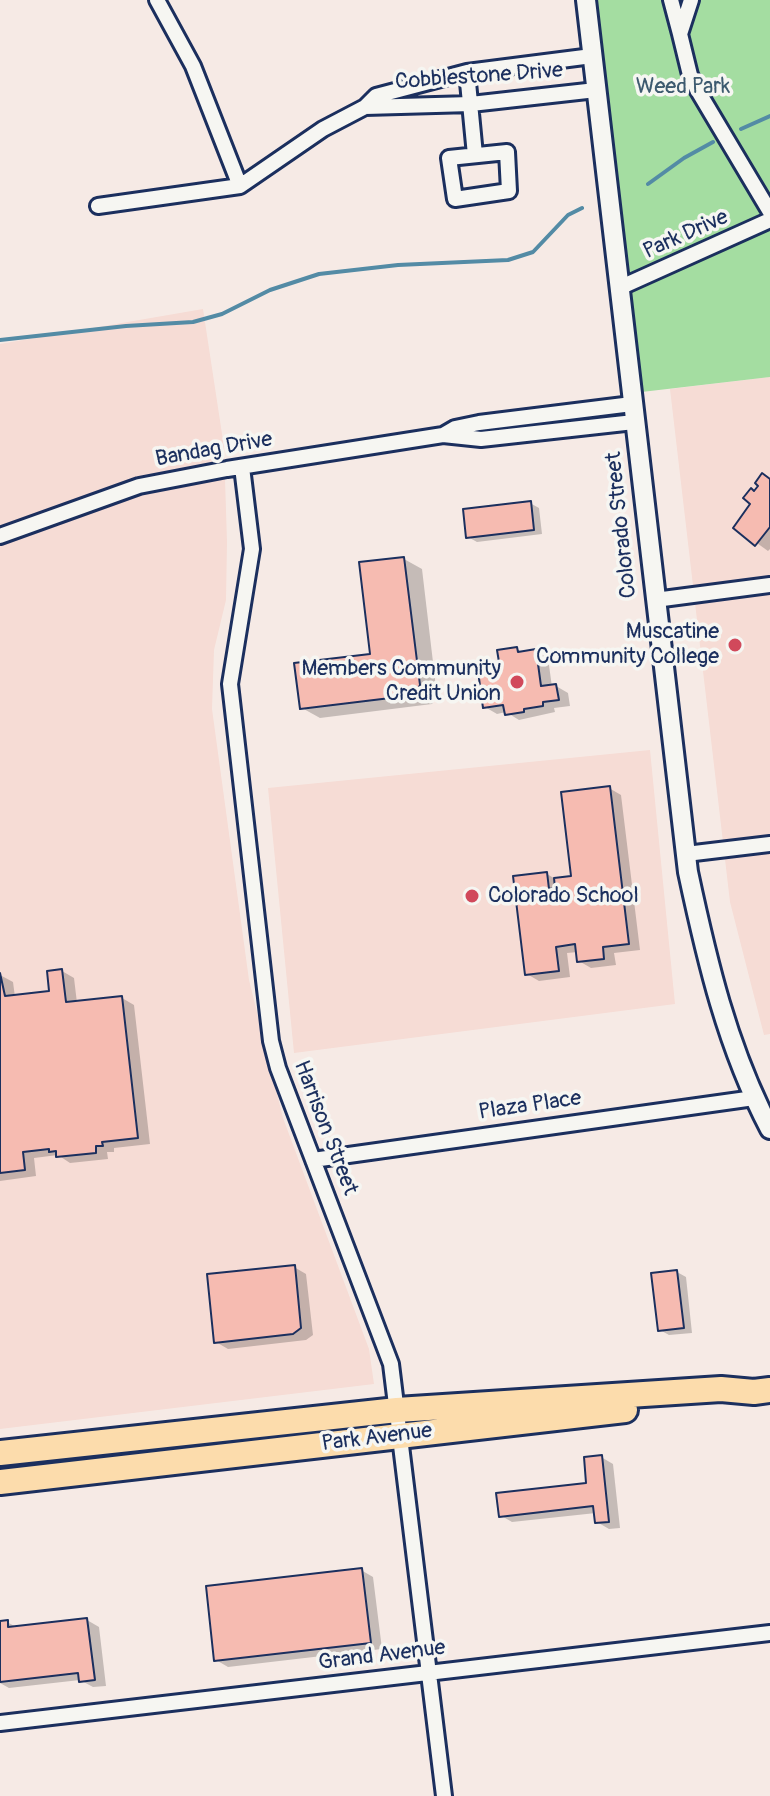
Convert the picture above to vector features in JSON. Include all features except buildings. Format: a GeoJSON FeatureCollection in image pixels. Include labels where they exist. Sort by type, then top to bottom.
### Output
{"type":"FeatureCollection","features":[{"type":"Feature","properties":{"kind":"main road","name":"Park Avenue"},"geometry":{"type":"LineString","coordinates":[[0,1453],[397,1410],[721,1389],[762,1391]]}},
{"type":"Feature","properties":{"kind":"main road","name":"Park Avenue"},"geometry":{"type":"LineString","coordinates":[[0,1482],[400,1435],[701,1404],[762,1391]]}},
{"type":"Feature","properties":{"kind":"street"},"geometry":{"type":"LineString","coordinates":[[157,0],[193,66],[240,186]]}},
{"type":"Feature","properties":{"kind":"street","name":"Colorado Street"},"geometry":{"type":"LineString","coordinates":[[586,0],[686,854],[710,975],[724,1022],[754,1098],[770,1129]]}},
{"type":"Feature","properties":{"kind":"street"},"geometry":{"type":"LineString","coordinates":[[671,0],[685,60],[698,91],[770,212]]}},
{"type":"Feature","properties":{"kind":"street"},"geometry":{"type":"LineString","coordinates":[[680,34],[691,0]]}},
{"type":"Feature","properties":{"kind":"street","name":"Cobblestone Drive"},"geometry":{"type":"LineString","coordinates":[[98,206],[240,186],[323,129],[365,107],[376,96],[467,72],[592,56]]}},
{"type":"Feature","properties":{"kind":"street"},"geometry":{"type":"LineString","coordinates":[[467,72],[475,155]]}},
{"type":"Feature","properties":{"kind":"street","name":"Cobblestone Drive"},"geometry":{"type":"LineString","coordinates":[[365,107],[471,104],[596,90]]}},
{"type":"Feature","properties":{"kind":"street"},"geometry":{"type":"LineString","coordinates":[[507,152],[509,191],[455,199],[449,158],[475,155],[507,152]]}},
{"type":"Feature","properties":{"kind":"street","name":"Park Drive"},"geometry":{"type":"LineString","coordinates":[[619,288],[770,220]]}},
{"type":"Feature","properties":{"kind":"street","name":"Bandag Drive"},"geometry":{"type":"LineString","coordinates":[[0,536],[139,486],[443,435],[455,428],[479,423],[633,413]]}},
{"type":"Feature","properties":{"kind":"street","name":"Harrison Street"},"geometry":{"type":"LineString","coordinates":[[242,467],[252,549],[230,684],[271,1041],[391,1364],[444,1796]]}},
{"type":"Feature","properties":{"kind":"street"},"geometry":{"type":"LineString","coordinates":[[655,600],[770,585]]}},
{"type":"Feature","properties":{"kind":"street"},"geometry":{"type":"LineString","coordinates":[[686,854],[770,844]]}},
{"type":"Feature","properties":{"kind":"street","name":"Plaza Place"},"geometry":{"type":"LineString","coordinates":[[313,1160],[754,1098]]}},
{"type":"Feature","properties":{"kind":"street","name":"Grand Avenue"},"geometry":{"type":"LineString","coordinates":[[0,1723],[770,1633]]}},
{"type":"Feature","properties":{"kind":"shaded area"},"geometry":{"type":"Polygon","coordinates":[[[203,309],[224,447],[227,542],[226,600],[214,650],[212,709],[249,980],[283,1118],[369,1349],[374,1384],[0,1429],[0,344],[203,309]]]}},
{"type":"Feature","properties":{"kind":"shaded area","name":"Muscatine Community College"},"geometry":{"type":"Polygon","coordinates":[[[770,377],[770,1034],[764,1035],[730,902],[670,389],[770,377]]]}},
{"type":"Feature","properties":{"kind":"shaded area","name":"Colorado School"},"geometry":{"type":"Polygon","coordinates":[[[650,750],[675,1004],[294,1053],[268,788],[650,750]]]}},
{"type":"Feature","properties":{"kind":"green space","name":"Weed Park"},"geometry":{"type":"Polygon","coordinates":[[[586,0],[770,0],[770,377],[633,393],[586,0]]]}},
{"type":"Feature","properties":{"kind":"waterway"},"geometry":{"type":"LineString","coordinates":[[741,129],[770,116]]}},
{"type":"Feature","properties":{"kind":"waterway"},"geometry":{"type":"LineString","coordinates":[[648,184],[713,142]]}},
{"type":"Feature","properties":{"kind":"waterway"},"geometry":{"type":"LineString","coordinates":[[0,340],[193,322],[222,314],[270,290],[319,274],[398,265],[508,260],[533,252],[568,215],[582,208]]}},
{"type":"Feature","properties":{"kind":"place","name":"Muscatine Community College"},"geometry":{"type":"Point","coordinates":[735,645]}},
{"type":"Feature","properties":{"kind":"place","name":"Members Community Credit Union"},"geometry":{"type":"Point","coordinates":[517,682]}},
{"type":"Feature","properties":{"kind":"place","name":"Colorado School"},"geometry":{"type":"Point","coordinates":[472,896]}}]}
